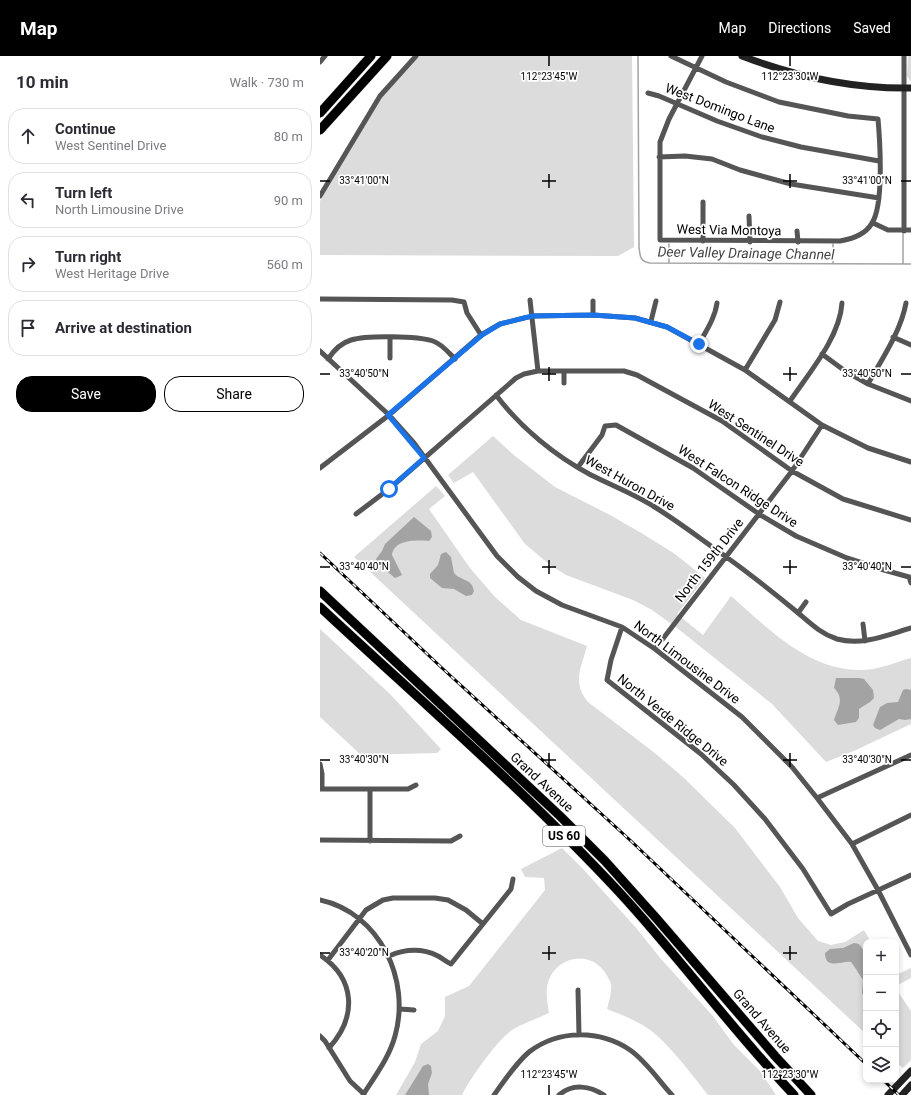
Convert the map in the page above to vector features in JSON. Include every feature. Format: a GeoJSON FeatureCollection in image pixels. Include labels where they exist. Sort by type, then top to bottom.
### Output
{"type":"FeatureCollection","features":[{"type":"Feature","properties":{"kind":"highway"},"geometry":{"type":"LineString","coordinates":[[320,113],[371,56]]}},
{"type":"Feature","properties":{"kind":"highway"},"geometry":{"type":"LineString","coordinates":[[320,130],[387,56]]}},
{"type":"Feature","properties":{"kind":"highway","name":"Grand Avenue"},"geometry":{"type":"LineString","coordinates":[[320,591],[560,816],[605,861],[775,1056],[811,1095]]}},
{"type":"Feature","properties":{"kind":"highway","name":"Grand Avenue"},"geometry":{"type":"LineString","coordinates":[[320,607],[514,787],[593,865],[644,920],[794,1095]]}},
{"type":"Feature","properties":{"kind":"highway"},"geometry":{"type":"LineString","coordinates":[[773,1071],[777,1084],[787,1095]]}},
{"type":"Feature","properties":{"kind":"street"},"geometry":{"type":"LineString","coordinates":[[320,62],[325,56]]}},
{"type":"Feature","properties":{"kind":"street"},"geometry":{"type":"LineString","coordinates":[[320,196],[380,96],[416,56]]}},
{"type":"Feature","properties":{"kind":"street"},"geometry":{"type":"LineString","coordinates":[[671,56],[726,82],[779,102],[848,116],[878,119],[879,198],[878,210],[872,223],[888,230],[911,230]]}},
{"type":"Feature","properties":{"kind":"street"},"geometry":{"type":"LineString","coordinates":[[702,56],[669,119],[660,142],[659,157],[685,156],[712,159],[740,170],[791,184],[879,198]]}},
{"type":"Feature","properties":{"kind":"street"},"geometry":{"type":"LineString","coordinates":[[742,56],[794,74],[832,82],[866,87],[907,88]]}},
{"type":"Feature","properties":{"kind":"street"},"geometry":{"type":"LineString","coordinates":[[904,56],[907,88],[904,127],[904,231]]}},
{"type":"Feature","properties":{"kind":"street","name":"West Domingo Lane"},"geometry":{"type":"LineString","coordinates":[[648,93],[678,103],[762,137],[801,147],[879,161]]}},
{"type":"Feature","properties":{"kind":"street"},"geometry":{"type":"LineString","coordinates":[[904,127],[911,126]]}},
{"type":"Feature","properties":{"kind":"street","name":"West Via Montoya"},"geometry":{"type":"LineString","coordinates":[[659,157],[660,240],[833,242],[846,240],[861,234],[872,223]]}},
{"type":"Feature","properties":{"kind":"street"},"geometry":{"type":"LineString","coordinates":[[904,178],[911,178]]}},
{"type":"Feature","properties":{"kind":"street"},"geometry":{"type":"LineString","coordinates":[[703,202],[703,241]]}},
{"type":"Feature","properties":{"kind":"street"},"geometry":{"type":"LineString","coordinates":[[749,216],[750,242]]}},
{"type":"Feature","properties":{"kind":"street","name":"West Via Montoya"},"geometry":{"type":"LineString","coordinates":[[797,231],[798,242]]}},
{"type":"Feature","properties":{"kind":"street"},"geometry":{"type":"LineString","coordinates":[[320,299],[452,300],[464,302],[467,313],[482,335]]}},
{"type":"Feature","properties":{"kind":"street"},"geometry":{"type":"LineString","coordinates":[[530,300],[538,371]]}},
{"type":"Feature","properties":{"kind":"street"},"geometry":{"type":"LineString","coordinates":[[593,301],[593,315]]}},
{"type":"Feature","properties":{"kind":"street"},"geometry":{"type":"LineString","coordinates":[[651,321],[656,301]]}},
{"type":"Feature","properties":{"kind":"street"},"geometry":{"type":"LineString","coordinates":[[746,370],[772,324],[780,302]]}},
{"type":"Feature","properties":{"kind":"street"},"geometry":{"type":"LineString","coordinates":[[790,401],[822,354],[835,331],[842,312],[842,302]]}},
{"type":"Feature","properties":{"kind":"street"},"geometry":{"type":"LineString","coordinates":[[699,344],[712,322],[718,303]]}},
{"type":"Feature","properties":{"kind":"street"},"geometry":{"type":"LineString","coordinates":[[868,384],[893,337],[906,303]]}},
{"type":"Feature","properties":{"kind":"street"},"geometry":{"type":"LineString","coordinates":[[320,468],[388,415],[482,335],[500,324],[532,316],[593,315],[635,318],[651,321],[667,327],[746,370],[822,425],[868,448],[911,462]]}},
{"type":"Feature","properties":{"kind":"street"},"geometry":{"type":"LineString","coordinates":[[893,337],[911,345]]}},
{"type":"Feature","properties":{"kind":"street"},"geometry":{"type":"LineString","coordinates":[[328,359],[334,350],[350,340],[363,338],[417,338],[435,342],[455,359]]}},
{"type":"Feature","properties":{"kind":"street"},"geometry":{"type":"LineString","coordinates":[[390,338],[390,358]]}},
{"type":"Feature","properties":{"kind":"street","name":"North Limousine Drive"},"geometry":{"type":"LineString","coordinates":[[320,351],[388,415],[424,458],[497,556],[518,578],[536,591],[562,605],[622,627],[655,649],[742,717],[792,767],[852,844],[878,890],[911,955]]}},
{"type":"Feature","properties":{"kind":"street"},"geometry":{"type":"LineString","coordinates":[[822,354],[868,384],[911,402]]}},
{"type":"Feature","properties":{"kind":"street","name":"West Sentinel Drive"},"geometry":{"type":"LineString","coordinates":[[356,514],[424,458],[516,378],[524,374],[538,371],[598,370],[624,371],[637,375],[722,421],[792,471],[843,499],[911,520]]}},
{"type":"Feature","properties":{"kind":"street"},"geometry":{"type":"LineString","coordinates":[[564,371],[564,383]]}},
{"type":"Feature","properties":{"kind":"street","name":"West Huron Drive"},"geometry":{"type":"LineString","coordinates":[[496,395],[506,408],[527,429],[556,453],[578,467],[653,505],[726,557],[798,613],[811,625],[826,634],[838,639],[865,641],[911,628]]}},
{"type":"Feature","properties":{"kind":"street","name":"West Falcon Ridge Drive"},"geometry":{"type":"LineString","coordinates":[[578,467],[602,435],[605,426],[616,425],[693,468],[759,514],[796,536],[839,555],[909,577],[911,583]]}},
{"type":"Feature","properties":{"kind":"street","name":"North 159th Drive"},"geometry":{"type":"LineString","coordinates":[[655,649],[792,471],[822,425]]}},
{"type":"Feature","properties":{"kind":"street"},"geometry":{"type":"LineString","coordinates":[[798,613],[806,602]]}},
{"type":"Feature","properties":{"kind":"street"},"geometry":{"type":"LineString","coordinates":[[863,624],[865,641]]}},
{"type":"Feature","properties":{"kind":"street","name":"North Verde Ridge Drive"},"geometry":{"type":"LineString","coordinates":[[622,627],[611,660],[607,680],[701,754],[734,785],[765,819],[803,869],[831,914],[878,890]]}},
{"type":"Feature","properties":{"kind":"street"},"geometry":{"type":"LineString","coordinates":[[817,798],[911,754]]}},
{"type":"Feature","properties":{"kind":"street"},"geometry":{"type":"LineString","coordinates":[[320,764],[321,789],[408,789],[416,785]]}},
{"type":"Feature","properties":{"kind":"street"},"geometry":{"type":"LineString","coordinates":[[370,790],[370,841]]}},
{"type":"Feature","properties":{"kind":"street"},"geometry":{"type":"LineString","coordinates":[[852,844],[911,815]]}},
{"type":"Feature","properties":{"kind":"street"},"geometry":{"type":"LineString","coordinates":[[320,840],[452,841],[460,836]]}},
{"type":"Feature","properties":{"kind":"street"},"geometry":{"type":"LineString","coordinates":[[878,890],[911,875]]}},
{"type":"Feature","properties":{"kind":"street"},"geometry":{"type":"LineString","coordinates":[[389,956],[403,951],[419,951],[438,956],[451,964],[510,889],[513,879]]}},
{"type":"Feature","properties":{"kind":"street"},"geometry":{"type":"LineString","coordinates":[[328,960],[366,910],[373,904],[383,900],[398,898],[435,898],[448,900],[466,910],[483,924]]}},
{"type":"Feature","properties":{"kind":"street"},"geometry":{"type":"LineString","coordinates":[[320,900],[337,906],[358,919],[374,934],[389,956],[397,979],[400,1000],[398,1028],[391,1049],[364,1095],[350,1081],[320,1036]]}},
{"type":"Feature","properties":{"kind":"street"},"geometry":{"type":"LineString","coordinates":[[320,955],[336,968],[346,987],[349,1002],[344,1027],[328,1048]]}},
{"type":"Feature","properties":{"kind":"street"},"geometry":{"type":"LineString","coordinates":[[578,990],[579,1034]]}},
{"type":"Feature","properties":{"kind":"street"},"geometry":{"type":"LineString","coordinates":[[400,1009],[414,1010]]}},
{"type":"Feature","properties":{"kind":"street"},"geometry":{"type":"LineString","coordinates":[[494,1095],[512,1069],[523,1058],[539,1046],[554,1039],[579,1034],[603,1037],[631,1051],[672,1095]]}},
{"type":"Feature","properties":{"kind":"street"},"geometry":{"type":"LineString","coordinates":[[888,1095],[911,1070]]}},
{"type":"Feature","properties":{"kind":"street"},"geometry":{"type":"LineString","coordinates":[[902,1095],[911,1085]]}},
{"type":"Feature","properties":{"kind":"street"},"geometry":{"type":"LineString","coordinates":[[559,1095],[565,1090],[579,1086],[593,1088],[604,1095]]}},
{"type":"Feature","properties":{"kind":"shaded area"},"geometry":{"type":"Polygon","coordinates":[[[418,56],[632,56],[634,247],[618,256],[320,255],[320,201],[382,97],[418,56]]]}},
{"type":"Feature","properties":{"kind":"shaded area"},"geometry":{"type":"Polygon","coordinates":[[[908,56],[911,56],[911,82],[907,76],[908,56]]]}},
{"type":"Feature","properties":{"kind":"shaded area"},"geometry":{"type":"Polygon","coordinates":[[[493,436],[515,456],[555,487],[610,515],[643,534],[675,554],[705,578],[677,614],[703,635],[731,596],[778,637],[795,649],[813,659],[832,666],[852,670],[873,669],[911,658],[911,724],[856,750],[826,762],[772,704],[677,628],[652,610],[633,600],[566,575],[550,565],[525,544],[473,472],[454,483],[448,475],[493,436]]]}},
{"type":"Feature","properties":{"kind":"shaded area"},"geometry":{"type":"Polygon","coordinates":[[[436,486],[445,496],[429,509],[470,568],[495,597],[521,620],[587,646],[580,668],[579,682],[583,695],[588,702],[656,754],[684,778],[735,828],[780,887],[798,918],[818,941],[831,945],[845,942],[864,930],[869,939],[863,939],[863,1031],[354,557],[436,486]]]}},
{"type":"Feature","properties":{"kind":"shaded area"},"geometry":{"type":"Polygon","coordinates":[[[414,517],[431,531],[432,537],[429,541],[413,541],[401,543],[397,546],[392,555],[402,575],[395,578],[378,566],[376,559],[385,544],[414,517]]]}},
{"type":"Feature","properties":{"kind":"shaded area"},"geometry":{"type":"Polygon","coordinates":[[[446,552],[451,557],[454,573],[472,585],[474,591],[472,595],[466,596],[454,589],[442,588],[430,578],[430,574],[438,565],[441,554],[446,552]]]}},
{"type":"Feature","properties":{"kind":"shaded area"},"geometry":{"type":"Polygon","coordinates":[[[320,629],[390,694],[441,749],[437,753],[361,755],[320,717],[320,629]]]}},
{"type":"Feature","properties":{"kind":"shaded area"},"geometry":{"type":"Polygon","coordinates":[[[836,678],[864,679],[873,690],[874,698],[859,709],[859,718],[856,722],[838,725],[834,720],[840,703],[839,696],[834,688],[836,678]]]}},
{"type":"Feature","properties":{"kind":"shaded area"},"geometry":{"type":"Polygon","coordinates":[[[903,690],[911,690],[911,719],[899,719],[880,730],[875,728],[873,725],[880,707],[887,703],[898,702],[903,690]]]}},
{"type":"Feature","properties":{"kind":"shaded area"},"geometry":{"type":"Polygon","coordinates":[[[562,848],[637,929],[661,959],[712,1015],[734,1045],[760,1071],[776,1095],[708,1095],[678,1058],[652,1031],[635,1021],[607,1009],[611,987],[608,977],[597,964],[579,958],[562,964],[555,970],[550,978],[547,988],[549,1013],[512,1030],[484,1060],[462,1095],[396,1095],[415,1062],[421,1044],[438,1031],[445,1016],[445,997],[469,986],[545,890],[544,878],[525,877],[521,869],[562,848]]]}},
{"type":"Feature","properties":{"kind":"shaded area"},"geometry":{"type":"Polygon","coordinates":[[[854,943],[859,944],[863,950],[863,980],[851,962],[835,964],[828,962],[825,953],[830,949],[843,948],[854,943]]]}},
{"type":"Feature","properties":{"kind":"shaded area"},"geometry":{"type":"Polygon","coordinates":[[[911,968],[911,978],[899,984],[899,974],[911,968]]]}},
{"type":"Feature","properties":{"kind":"shaded area"},"geometry":{"type":"Polygon","coordinates":[[[899,993],[911,1011],[911,1060],[903,1068],[899,1065],[899,993]]]}},
{"type":"Feature","properties":{"kind":"shaded area"},"geometry":{"type":"Polygon","coordinates":[[[428,1064],[431,1066],[432,1073],[428,1084],[429,1095],[405,1095],[423,1066],[428,1064]]]}},
{"type":"Feature","properties":{"kind":"waterway","name":"Deer Valley Drainage Channel"},"geometry":{"type":"LineString","coordinates":[[638,56],[639,247],[642,260],[650,263],[911,264]]}},
{"type":"Feature","properties":{"kind":"waterway"},"geometry":{"type":"LineString","coordinates":[[903,234],[903,264]]}},
{"type":"Feature","properties":{"kind":"waterway"},"geometry":{"type":"LineString","coordinates":[[669,244],[669,262]]}},
{"type":"Feature","properties":{"kind":"waterway"},"geometry":{"type":"LineString","coordinates":[[833,244],[833,264]]}},
{"type":"Feature","properties":{"kind":"railway"},"geometry":{"type":"LineString","coordinates":[[320,553],[442,668],[631,841],[863,1061]]}},
{"type":"Feature","properties":{"kind":"railway"},"geometry":{"type":"LineString","coordinates":[[886,1083],[899,1095]]}},
{"type":"Feature","properties":{"kind":"route"},"geometry":{"type":"LineString","coordinates":[[389,489],[424,458],[414,443],[388,415],[482,335],[500,324],[532,316],[617,316],[651,321],[682,334],[699,344]]}}]}
